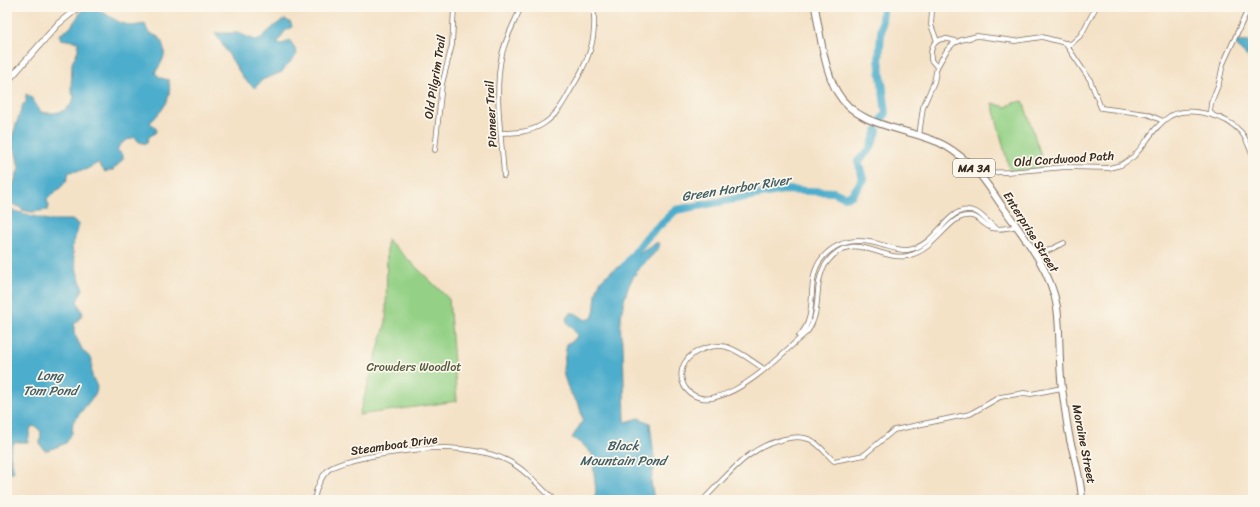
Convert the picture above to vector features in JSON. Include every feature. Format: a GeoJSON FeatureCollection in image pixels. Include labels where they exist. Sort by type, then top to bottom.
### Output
{"type":"FeatureCollection","features":[{"type":"Feature","properties":{"kind":"main road"},"geometry":{"type":"LineString","coordinates":[[7,82],[58,24],[79,7]]}},
{"type":"Feature","properties":{"kind":"main road","name":"Enterprise Street"},"geometry":{"type":"LineString","coordinates":[[815,7],[829,72],[836,92],[843,102],[854,112],[875,122],[943,145],[966,161],[978,173],[1033,252],[1049,281],[1055,300],[1062,391]]}},
{"type":"Feature","properties":{"kind":"main road","name":"Moraine Street"},"geometry":{"type":"LineString","coordinates":[[1062,391],[1080,480],[1082,500]]}},
{"type":"Feature","properties":{"kind":"street","name":"Old Pilgrim Trail"},"geometry":{"type":"LineString","coordinates":[[435,150],[442,84],[452,45],[454,7]]}},
{"type":"Feature","properties":{"kind":"street","name":"Pioneer Trail"},"geometry":{"type":"LineString","coordinates":[[504,176],[498,94],[501,58],[521,7]]}},
{"type":"Feature","properties":{"kind":"street"},"geometry":{"type":"LineString","coordinates":[[501,133],[518,132],[538,127],[550,119],[563,104],[589,58],[595,29],[593,7]]}},
{"type":"Feature","properties":{"kind":"street"},"geometry":{"type":"LineString","coordinates":[[919,136],[923,107],[934,82],[937,67],[947,50],[957,42],[977,36],[1015,41],[1042,37],[1071,44],[1076,40],[1096,7]]}},
{"type":"Feature","properties":{"kind":"street"},"geometry":{"type":"LineString","coordinates":[[1214,117],[1210,112],[1211,103],[1226,58],[1249,7]]}},
{"type":"Feature","properties":{"kind":"street"},"geometry":{"type":"LineString","coordinates":[[932,10],[931,25],[937,41]]}},
{"type":"Feature","properties":{"kind":"street"},"geometry":{"type":"LineString","coordinates":[[937,67],[931,56],[932,48],[937,41],[946,37],[957,42]]}},
{"type":"Feature","properties":{"kind":"street"},"geometry":{"type":"LineString","coordinates":[[1064,43],[1090,80],[1101,108],[1146,114],[1163,121]]}},
{"type":"Feature","properties":{"kind":"street","name":"Old Cordwood Path"},"geometry":{"type":"LineString","coordinates":[[978,173],[1066,167],[1115,167],[1128,162],[1163,121],[1171,116],[1184,112],[1200,113],[1227,122],[1241,132],[1253,157]]}},
{"type":"Feature","properties":{"kind":"street"},"geometry":{"type":"LineString","coordinates":[[786,349],[808,332],[814,324],[820,276],[830,259],[845,249],[860,246],[894,255],[908,256],[925,250],[943,230],[950,218],[961,211],[972,210],[981,215],[993,226],[999,228]]}},
{"type":"Feature","properties":{"kind":"street"},"geometry":{"type":"LineString","coordinates":[[764,369],[733,349],[714,346],[698,351],[686,359],[682,365],[681,377],[686,388],[691,393],[710,399],[753,380],[803,333],[809,323],[815,271],[825,255],[844,243],[859,240],[908,250],[923,245],[962,216],[976,216],[988,226],[999,228],[1016,226]]}},
{"type":"Feature","properties":{"kind":"street"},"geometry":{"type":"LineString","coordinates":[[950,218],[953,222]]}},
{"type":"Feature","properties":{"kind":"street"},"geometry":{"type":"LineString","coordinates":[[871,248],[873,243]]}},
{"type":"Feature","properties":{"kind":"street"},"geometry":{"type":"LineString","coordinates":[[1033,252],[1045,252],[1064,243]]}},
{"type":"Feature","properties":{"kind":"street"},"geometry":{"type":"LineString","coordinates":[[908,250],[908,256]]}},
{"type":"Feature","properties":{"kind":"street"},"geometry":{"type":"LineString","coordinates":[[825,255],[830,259]]}},
{"type":"Feature","properties":{"kind":"street"},"geometry":{"type":"LineString","coordinates":[[811,307],[817,309]]}},
{"type":"Feature","properties":{"kind":"street"},"geometry":{"type":"LineString","coordinates":[[706,497],[742,459],[753,450],[775,441],[792,437],[811,440],[834,461],[864,455],[894,430],[970,414],[1000,397],[1024,393],[1031,394],[1062,391]]}},
{"type":"Feature","properties":{"kind":"street","name":"Steamboat Drive"},"geometry":{"type":"LineString","coordinates":[[314,500],[320,482],[328,471],[346,461],[415,450],[447,448],[481,452],[510,462],[524,471],[554,500]]}},
{"type":"Feature","properties":{"kind":"green space"},"geometry":{"type":"Polygon","coordinates":[[[1023,101],[1045,167],[1010,172],[992,103],[1006,107],[1013,103],[1023,101]]]}},
{"type":"Feature","properties":{"kind":"green space","name":"Crowders Woodlot"},"geometry":{"type":"Polygon","coordinates":[[[387,239],[449,299],[457,401],[359,415],[386,322],[387,239]]]}},
{"type":"Feature","properties":{"kind":"water"},"geometry":{"type":"Polygon","coordinates":[[[83,9],[97,9],[119,22],[132,26],[145,24],[148,32],[160,38],[164,48],[164,56],[155,73],[161,78],[169,80],[170,87],[168,99],[163,109],[150,123],[156,128],[156,132],[149,137],[146,144],[139,142],[135,137],[122,143],[117,150],[123,155],[123,159],[113,170],[105,172],[98,163],[85,170],[69,172],[66,182],[47,200],[49,206],[48,210],[31,212],[22,210],[22,208],[7,202],[19,168],[16,153],[13,149],[11,140],[23,104],[26,103],[26,94],[31,97],[41,112],[46,113],[62,111],[70,106],[73,101],[74,96],[71,92],[72,63],[78,50],[78,42],[61,39],[59,35],[70,28],[83,9]]]}},
{"type":"Feature","properties":{"kind":"water"},"geometry":{"type":"Polygon","coordinates":[[[285,19],[291,23],[292,27],[285,31],[277,43],[283,44],[290,40],[297,53],[282,72],[262,80],[255,88],[244,79],[215,33],[239,33],[254,40],[259,40],[274,26],[285,19]]]}},
{"type":"Feature","properties":{"kind":"water"},"geometry":{"type":"Polygon","coordinates":[[[1234,41],[1253,42],[1253,62],[1239,49],[1234,41]]]}},
{"type":"Feature","properties":{"kind":"water","name":"Long Tom Pond"},"geometry":{"type":"Polygon","coordinates":[[[7,209],[48,220],[72,220],[79,225],[72,248],[78,275],[83,289],[77,301],[83,314],[74,325],[74,333],[83,351],[92,359],[92,376],[97,387],[96,393],[73,422],[72,433],[66,443],[49,450],[44,450],[40,444],[41,432],[36,427],[32,426],[28,442],[15,442],[11,448],[10,456],[14,471],[7,474],[7,209]]]}},
{"type":"Feature","properties":{"kind":"water","name":"Black Mountain Pond"},"geometry":{"type":"Polygon","coordinates":[[[656,243],[659,243],[659,248],[637,272],[631,281],[623,304],[621,321],[625,420],[626,422],[639,418],[650,423],[655,465],[651,481],[654,500],[593,500],[596,492],[592,454],[581,443],[572,438],[583,420],[579,405],[569,391],[564,376],[563,369],[567,343],[572,342],[577,336],[566,318],[570,313],[575,313],[586,320],[592,318],[596,292],[600,282],[618,267],[656,243]]]}},
{"type":"Feature","properties":{"kind":"waterway","name":"Green Harbor River"},"geometry":{"type":"LineString","coordinates":[[880,122],[886,113],[879,60],[883,7]]}},
{"type":"Feature","properties":{"kind":"waterway","name":"Green Harbor River"},"geometry":{"type":"LineString","coordinates":[[624,267],[647,237],[676,210],[783,190],[834,192],[844,197],[852,195],[863,179],[858,161],[870,149],[877,131]]}}]}
